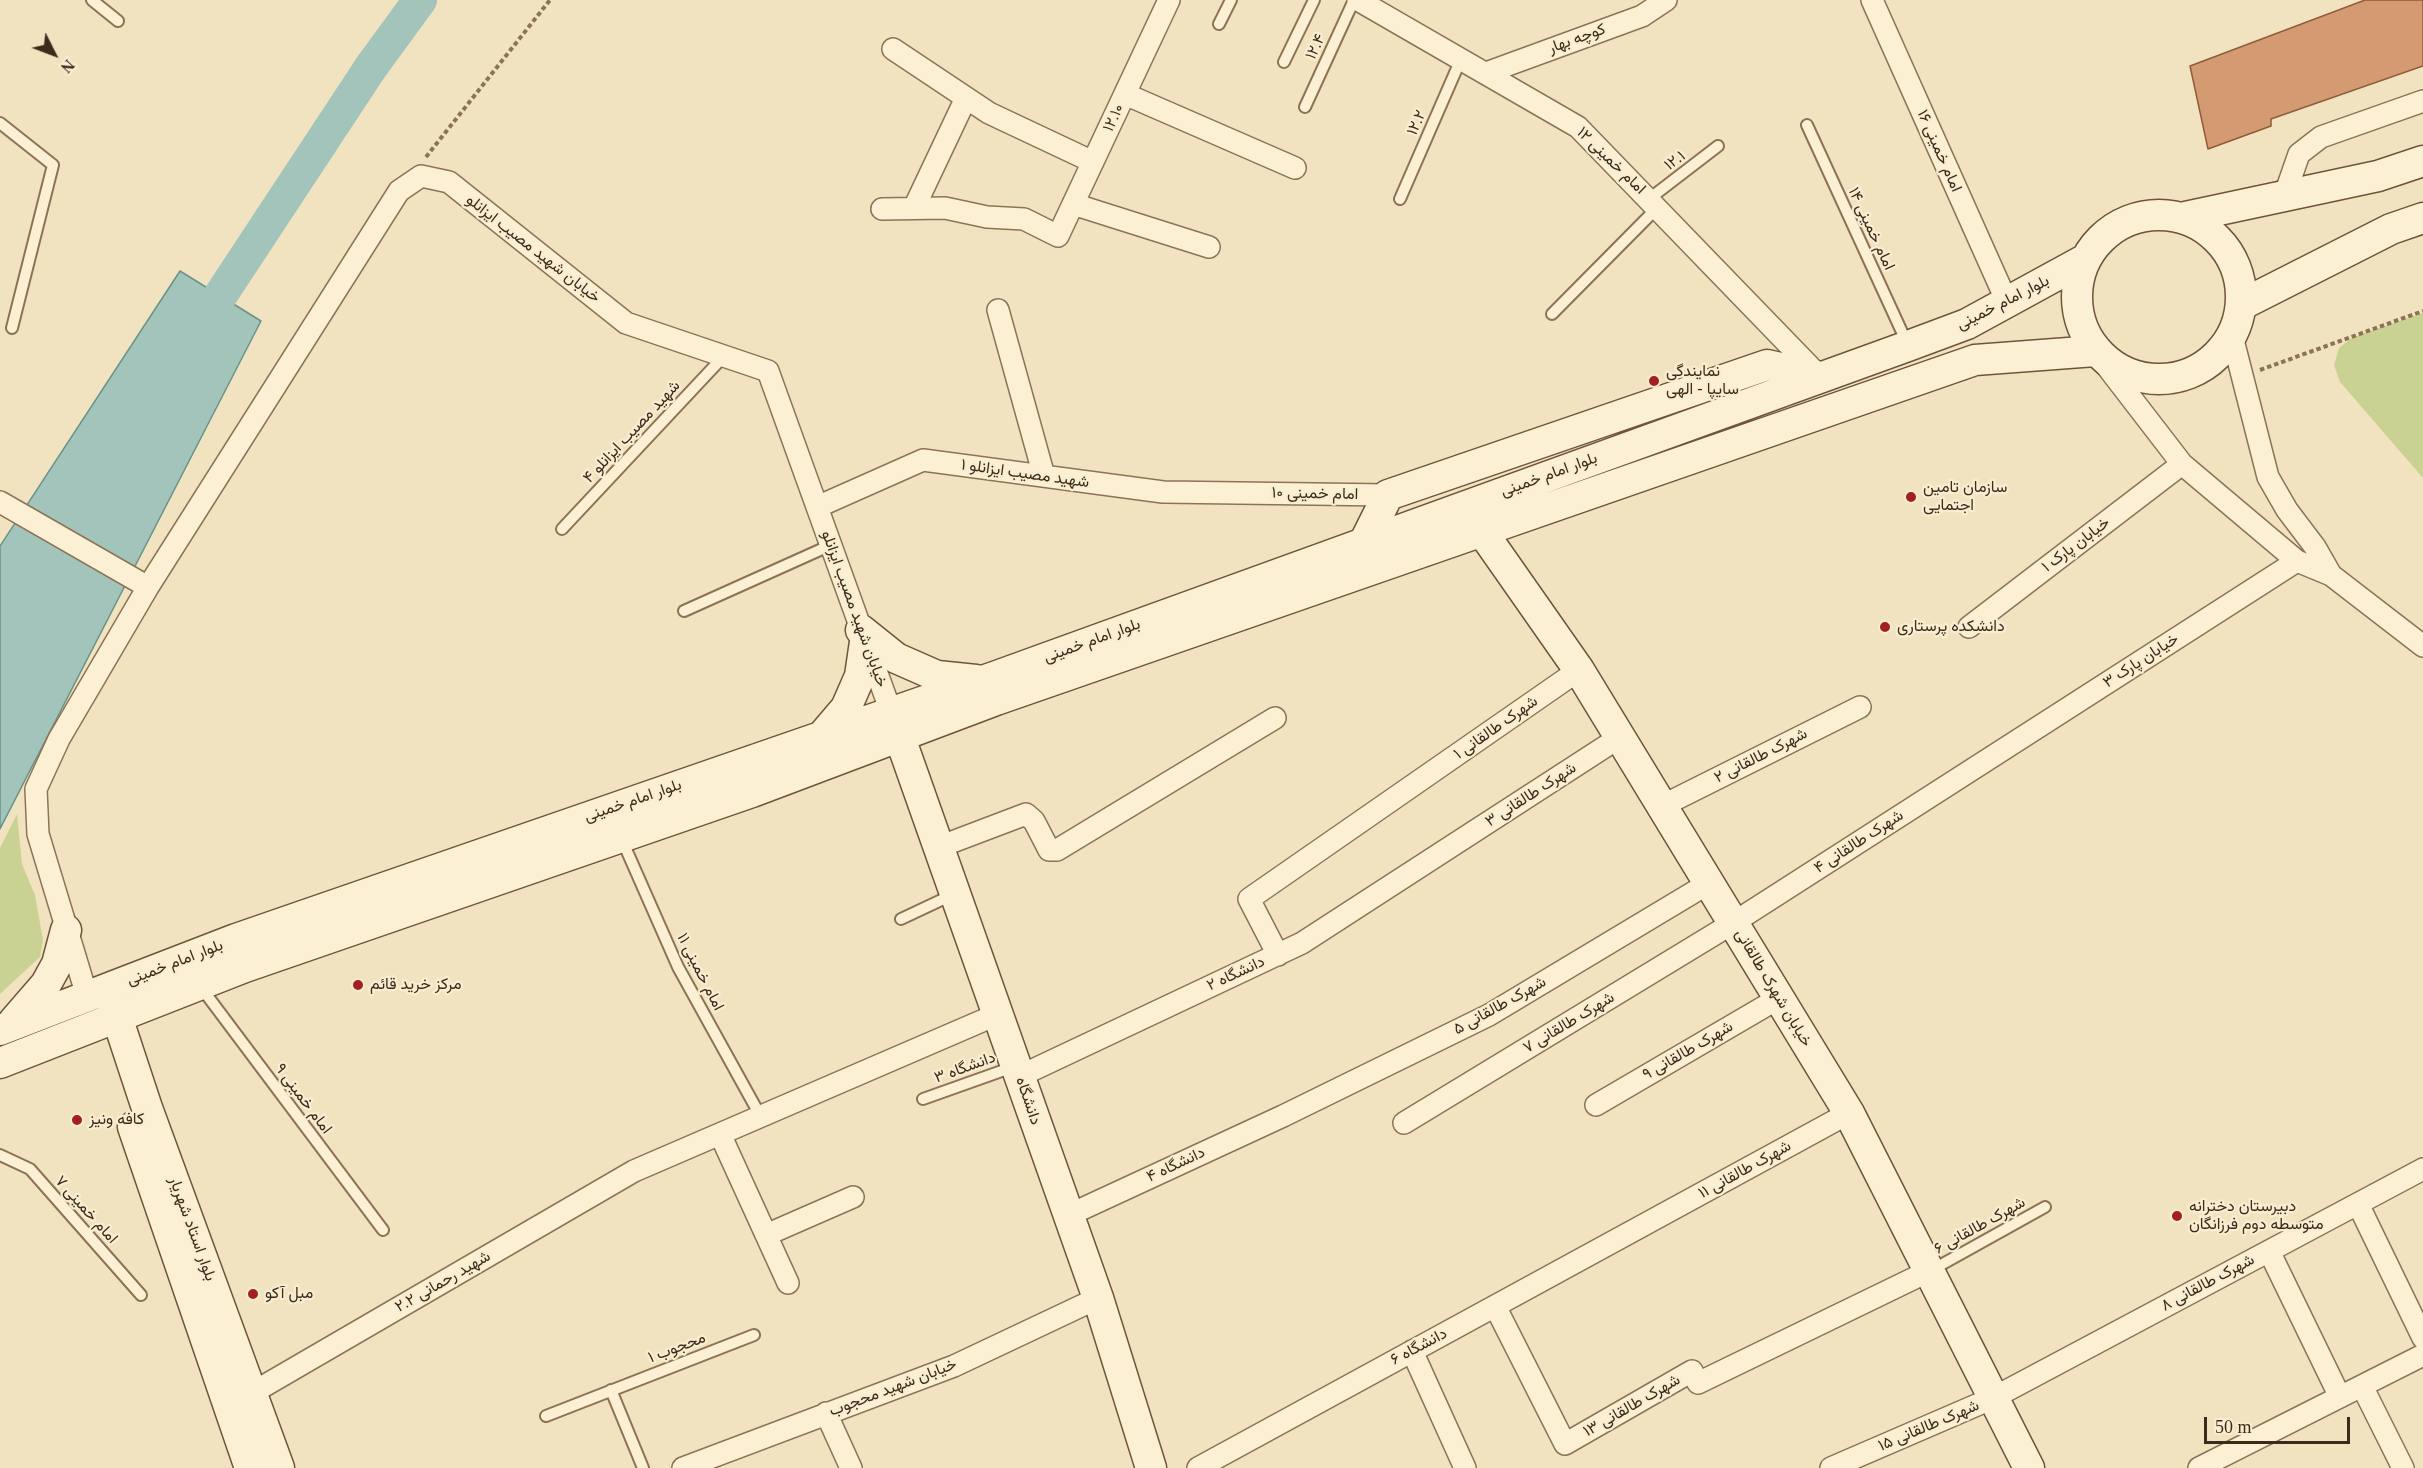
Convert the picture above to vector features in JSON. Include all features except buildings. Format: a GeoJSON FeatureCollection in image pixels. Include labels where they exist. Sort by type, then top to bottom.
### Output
{"type":"FeatureCollection","features":[{"type":"Feature","properties":{"kind":"main road"},"geometry":{"type":"LineString","coordinates":[[2181,218],[2207,230],[2228,250],[2239,276],[2241,305],[2232,336],[2212,361],[2184,376],[2152,380],[2121,371],[2095,351],[2080,322],[2077,290],[2086,259],[2103,237],[2126,222],[2154,215],[2181,218],[2378,176],[2423,161]]}},
{"type":"Feature","properties":{"kind":"main road"},"geometry":{"type":"LineString","coordinates":[[2241,305],[2391,229],[2423,218]]}},
{"type":"Feature","properties":{"kind":"main road","name":"بلوار امام خمینی"},"geometry":{"type":"LineString","coordinates":[[0,1063],[245,967],[621,837],[896,724],[1480,510],[1820,377],[1967,324],[2086,259]]}},
{"type":"Feature","properties":{"kind":"main road","name":"بلوار امام خمینی"},"geometry":{"type":"LineString","coordinates":[[4,1029],[236,939],[824,735],[896,724],[982,681],[1365,542],[1480,510],[1975,360],[2095,351]]}},
{"type":"Feature","properties":{"kind":"main road"},"geometry":{"type":"LineString","coordinates":[[1365,542],[1388,495],[1767,365],[1820,377]]}},
{"type":"Feature","properties":{"kind":"main road"},"geometry":{"type":"LineString","coordinates":[[1480,464],[1480,510]]}},
{"type":"Feature","properties":{"kind":"main road","name":"خیابان شهرک طالقانی"},"geometry":{"type":"LineString","coordinates":[[1480,510],[1849,1113],[2029,1468]]}},
{"type":"Feature","properties":{"kind":"main road"},"geometry":{"type":"LineString","coordinates":[[824,735],[846,708],[860,676],[863,636],[896,658],[937,676],[982,681]]}},
{"type":"Feature","properties":{"kind":"main road","name":"دانشگاه"},"geometry":{"type":"LineString","coordinates":[[896,724],[1098,1298],[1151,1468]]}},
{"type":"Feature","properties":{"kind":"main road"},"geometry":{"type":"LineString","coordinates":[[4,1029],[46,984],[57,964],[66,930]]}},
{"type":"Feature","properties":{"kind":"main road","name":"بلوار استاد شهریار"},"geometry":{"type":"LineString","coordinates":[[97,993],[250,1468]]}},
{"type":"Feature","properties":{"kind":"main road","name":"بلوار استاد شهریار"},"geometry":{"type":"LineString","coordinates":[[108,1022],[147,1108],[279,1468]]}},
{"type":"Feature","properties":{"kind":"street","name":"۱۲.۱۰"},"geometry":{"type":"LineString","coordinates":[[914,208],[945,208],[987,217],[1024,219],[1058,236],[1169,0]]}},
{"type":"Feature","properties":{"kind":"street","name":"امام خمینی ۱۲"},"geometry":{"type":"LineString","coordinates":[[1356,0],[1578,127],[1820,377]]}},
{"type":"Feature","properties":{"kind":"street","name":"کوچه بهار"},"geometry":{"type":"LineString","coordinates":[[1486,73],[1642,16],[1666,0]]}},
{"type":"Feature","properties":{"kind":"street","name":"امام خمینی ۱۶"},"geometry":{"type":"LineString","coordinates":[[1872,0],[2007,302]]}},
{"type":"Feature","properties":{"kind":"street"},"geometry":{"type":"LineString","coordinates":[[893,49],[989,113],[1093,162]]}},
{"type":"Feature","properties":{"kind":"street"},"geometry":{"type":"LineString","coordinates":[[1125,94],[1295,168]]}},
{"type":"Feature","properties":{"kind":"street"},"geometry":{"type":"LineString","coordinates":[[882,209],[914,208],[966,98]]}},
{"type":"Feature","properties":{"kind":"street"},"geometry":{"type":"LineString","coordinates":[[2284,197],[2299,154],[2321,137],[2423,101]]}},
{"type":"Feature","properties":{"kind":"street","name":"خیابان شهید مصیب ایزانلو"},"geometry":{"type":"LineString","coordinates":[[97,993],[66,930],[38,834],[36,789],[59,739],[148,587],[399,191],[421,176],[448,182],[626,323],[768,371],[896,724]]}},
{"type":"Feature","properties":{"kind":"street"},"geometry":{"type":"LineString","coordinates":[[1073,204],[1209,247]]}},
{"type":"Feature","properties":{"kind":"street"},"geometry":{"type":"LineString","coordinates":[[998,310],[1044,476]]}},
{"type":"Feature","properties":{"kind":"street"},"geometry":{"type":"LineString","coordinates":[[2232,336],[2245,376],[2268,477],[2287,510],[2315,547],[2331,575]]}},
{"type":"Feature","properties":{"kind":"street"},"geometry":{"type":"LineString","coordinates":[[2095,351],[2182,464],[2297,561],[2331,575],[2423,646]]}},
{"type":"Feature","properties":{"kind":"street","name":"شهید مصیب ایزانلو ۱"},"geometry":{"type":"LineString","coordinates":[[817,507],[923,460],[1162,492],[1242,493]]}},
{"type":"Feature","properties":{"kind":"street","name":"خیابان پارک ۱"},"geometry":{"type":"LineString","coordinates":[[1969,627],[2182,464]]}},
{"type":"Feature","properties":{"kind":"street","name":"امام خمینی ۱۰"},"geometry":{"type":"LineString","coordinates":[[1242,493],[1388,495]]}},
{"type":"Feature","properties":{"kind":"street"},"geometry":{"type":"LineString","coordinates":[[0,502],[148,587]]}},
{"type":"Feature","properties":{"kind":"street","name":"خیابان پارک ۳"},"geometry":{"type":"LineString","coordinates":[[1985,761],[2297,561]]}},
{"type":"Feature","properties":{"kind":"street","name":"شهرک طالقانی ۱"},"geometry":{"type":"LineString","coordinates":[[1278,955],[1249,899],[1579,670]]}},
{"type":"Feature","properties":{"kind":"street","name":"شهرک طالقانی ۲"},"geometry":{"type":"LineString","coordinates":[[1662,806],[1860,707]]}},
{"type":"Feature","properties":{"kind":"street"},"geometry":{"type":"LineString","coordinates":[[939,847],[1026,814],[1034,821],[1049,850],[1057,850],[1275,718]]}},
{"type":"Feature","properties":{"kind":"street","name":"شهرک طالقانی ۳"},"geometry":{"type":"LineString","coordinates":[[1442,853],[1620,738]]}},
{"type":"Feature","properties":{"kind":"street","name":"شهرک طالقانی ۴"},"geometry":{"type":"LineString","coordinates":[[1733,923],[1985,761]]}},
{"type":"Feature","properties":{"kind":"street","name":"دانشگاه ۲"},"geometry":{"type":"LineString","coordinates":[[1018,1071],[1302,943],[1442,853]]}},
{"type":"Feature","properties":{"kind":"street","name":"شهرک طالقانی ۵"},"geometry":{"type":"LineString","coordinates":[[1283,1116],[1489,1015],[1709,883]]}},
{"type":"Feature","properties":{"kind":"street","name":"شهرک طالقانی ۷"},"geometry":{"type":"LineString","coordinates":[[1404,1123],[1733,923]]}},
{"type":"Feature","properties":{"kind":"street","name":"شهرک طالقانی ۹"},"geometry":{"type":"LineString","coordinates":[[1596,1105],[1779,998]]}},
{"type":"Feature","properties":{"kind":"street","name":"شهید رحمانی ۲.۲"},"geometry":{"type":"LineString","coordinates":[[252,1393],[634,1171],[998,1014]]}},
{"type":"Feature","properties":{"kind":"street","name":"شهرک طالقانی ۱۱"},"geometry":{"type":"LineString","coordinates":[[1641,1227],[1849,1113]]}},
{"type":"Feature","properties":{"kind":"street","name":"دانشگاه ۴"},"geometry":{"type":"LineString","coordinates":[[1068,1215],[1283,1116]]}},
{"type":"Feature","properties":{"kind":"street"},"geometry":{"type":"LineString","coordinates":[[720,1134],[788,1283]]}},
{"type":"Feature","properties":{"kind":"street","name":"شهرک طالقانی ۸"},"geometry":{"type":"LineString","coordinates":[[1993,1398],[2423,1169]]}},
{"type":"Feature","properties":{"kind":"street"},"geometry":{"type":"LineString","coordinates":[[766,1235],[853,1197]]}},
{"type":"Feature","properties":{"kind":"street"},"geometry":{"type":"LineString","coordinates":[[2358,1204],[2423,1338]]}},
{"type":"Feature","properties":{"kind":"street","name":"دانشگاه ۶"},"geometry":{"type":"LineString","coordinates":[[1198,1468],[1641,1227]]}},
{"type":"Feature","properties":{"kind":"street"},"geometry":{"type":"LineString","coordinates":[[2269,1251],[2340,1397]]}},
{"type":"Feature","properties":{"kind":"street","name":"شهرک طالقانی ۱۳"},"geometry":{"type":"LineString","coordinates":[[1495,1306],[1565,1444],[1692,1371],[1698,1383],[1929,1271]]}},
{"type":"Feature","properties":{"kind":"street","name":"خیابان شهید محجوب"},"geometry":{"type":"LineString","coordinates":[[683,1468],[954,1366],[1098,1298]]}},
{"type":"Feature","properties":{"kind":"street"},"geometry":{"type":"LineString","coordinates":[[1412,1351],[1465,1468]]}},
{"type":"Feature","properties":{"kind":"street"},"geometry":{"type":"LineString","coordinates":[[2199,1468],[2423,1355]]}},
{"type":"Feature","properties":{"kind":"street"},"geometry":{"type":"LineString","coordinates":[[2362,1386],[2403,1468]]}},
{"type":"Feature","properties":{"kind":"street","name":"شهرک طالقانی ۱۵"},"geometry":{"type":"LineString","coordinates":[[1832,1468],[1993,1398]]}},
{"type":"Feature","properties":{"kind":"street"},"geometry":{"type":"LineString","coordinates":[[826,1413],[851,1468]]}},
{"type":"Feature","properties":{"kind":"lane"},"geometry":{"type":"LineString","coordinates":[[92,0],[118,21]]}},
{"type":"Feature","properties":{"kind":"lane"},"geometry":{"type":"LineString","coordinates":[[1219,24],[1231,0]]}},
{"type":"Feature","properties":{"kind":"lane"},"geometry":{"type":"LineString","coordinates":[[1284,62],[1314,0]]}},
{"type":"Feature","properties":{"kind":"lane","name":"۱۲.۴"},"geometry":{"type":"LineString","coordinates":[[1305,107],[1356,0]]}},
{"type":"Feature","properties":{"kind":"lane","name":"۱۲.۲"},"geometry":{"type":"LineString","coordinates":[[1400,199],[1461,59]]}},
{"type":"Feature","properties":{"kind":"lane"},"geometry":{"type":"LineString","coordinates":[[0,123],[52,165],[12,328]]}},
{"type":"Feature","properties":{"kind":"lane","name":"امام خمینی ۱۴"},"geometry":{"type":"LineString","coordinates":[[1807,125],[1908,346]]}},
{"type":"Feature","properties":{"kind":"lane","name":"۱۲.۱"},"geometry":{"type":"LineString","coordinates":[[1552,314],[1653,204],[1719,146]]}},
{"type":"Feature","properties":{"kind":"lane","name":"شهید مصیب ایزانلو ۴"},"geometry":{"type":"LineString","coordinates":[[562,529],[724,356]]}},
{"type":"Feature","properties":{"kind":"lane"},"geometry":{"type":"LineString","coordinates":[[684,611],[831,545]]}},
{"type":"Feature","properties":{"kind":"lane","name":"امام خمینی ۱۱"},"geometry":{"type":"LineString","coordinates":[[621,837],[678,967],[761,1117]]}},
{"type":"Feature","properties":{"kind":"lane"},"geometry":{"type":"LineString","coordinates":[[901,919],[956,894]]}},
{"type":"Feature","properties":{"kind":"lane","name":"امام خمینی ۹"},"geometry":{"type":"LineString","coordinates":[[199,985],[383,1230]]}},
{"type":"Feature","properties":{"kind":"lane","name":"دانشگاه ۳"},"geometry":{"type":"LineString","coordinates":[[923,1099],[1018,1071]]}},
{"type":"Feature","properties":{"kind":"lane","name":"امام خمینی ۷"},"geometry":{"type":"LineString","coordinates":[[0,1155],[30,1169],[141,1295]]}},
{"type":"Feature","properties":{"kind":"lane","name":"شهرک طالقانی ۶"},"geometry":{"type":"LineString","coordinates":[[1929,1271],[2045,1207]]}},
{"type":"Feature","properties":{"kind":"lane","name":"محجوب ۱"},"geometry":{"type":"LineString","coordinates":[[546,1416],[754,1335]]}},
{"type":"Feature","properties":{"kind":"lane"},"geometry":{"type":"LineString","coordinates":[[611,1390],[643,1468]]}},
{"type":"Feature","properties":{"kind":"path"},"geometry":{"type":"LineString","coordinates":[[399,191],[550,0]]}},
{"type":"Feature","properties":{"kind":"path"},"geometry":{"type":"LineString","coordinates":[[2245,376],[2423,311]]}},
{"type":"Feature","properties":{"kind":"green space"},"geometry":{"type":"Polygon","coordinates":[[[2423,313],[2423,478],[2340,382],[2334,365],[2339,348],[2353,337],[2423,313]]]}},
{"type":"Feature","properties":{"kind":"green space"},"geometry":{"type":"Polygon","coordinates":[[[17,814],[22,864],[35,895],[43,940],[40,957],[0,994],[0,848],[17,814]]]}},
{"type":"Feature","properties":{"kind":"water"},"geometry":{"type":"Polygon","coordinates":[[[180,271],[261,321],[0,829],[0,546],[180,271]]]}},
{"type":"Feature","properties":{"kind":"waterway"},"geometry":{"type":"LineString","coordinates":[[195,334],[371,67],[420,0]]}},
{"type":"Feature","properties":{"kind":"place","name":"نمایندگی سایپا - الهی"},"geometry":{"type":"Point","coordinates":[1654,381]}},
{"type":"Feature","properties":{"kind":"place","name":"سازمان تامین اجتمایی"},"geometry":{"type":"Point","coordinates":[1911,497]}},
{"type":"Feature","properties":{"kind":"place","name":"دانشکده پرستاری"},"geometry":{"type":"Point","coordinates":[1885,627]}},
{"type":"Feature","properties":{"kind":"place","name":"مرکز خرید قائم"},"geometry":{"type":"Point","coordinates":[358,985]}},
{"type":"Feature","properties":{"kind":"place","name":"کافه ونیز"},"geometry":{"type":"Point","coordinates":[77,1120]}},
{"type":"Feature","properties":{"kind":"place","name":"دبیرستان دخترانه متوسطه دوم فرزانگان"},"geometry":{"type":"Point","coordinates":[2177,1216]}},
{"type":"Feature","properties":{"kind":"place","name":"مبل آکو"},"geometry":{"type":"Point","coordinates":[253,1294]}}]}
